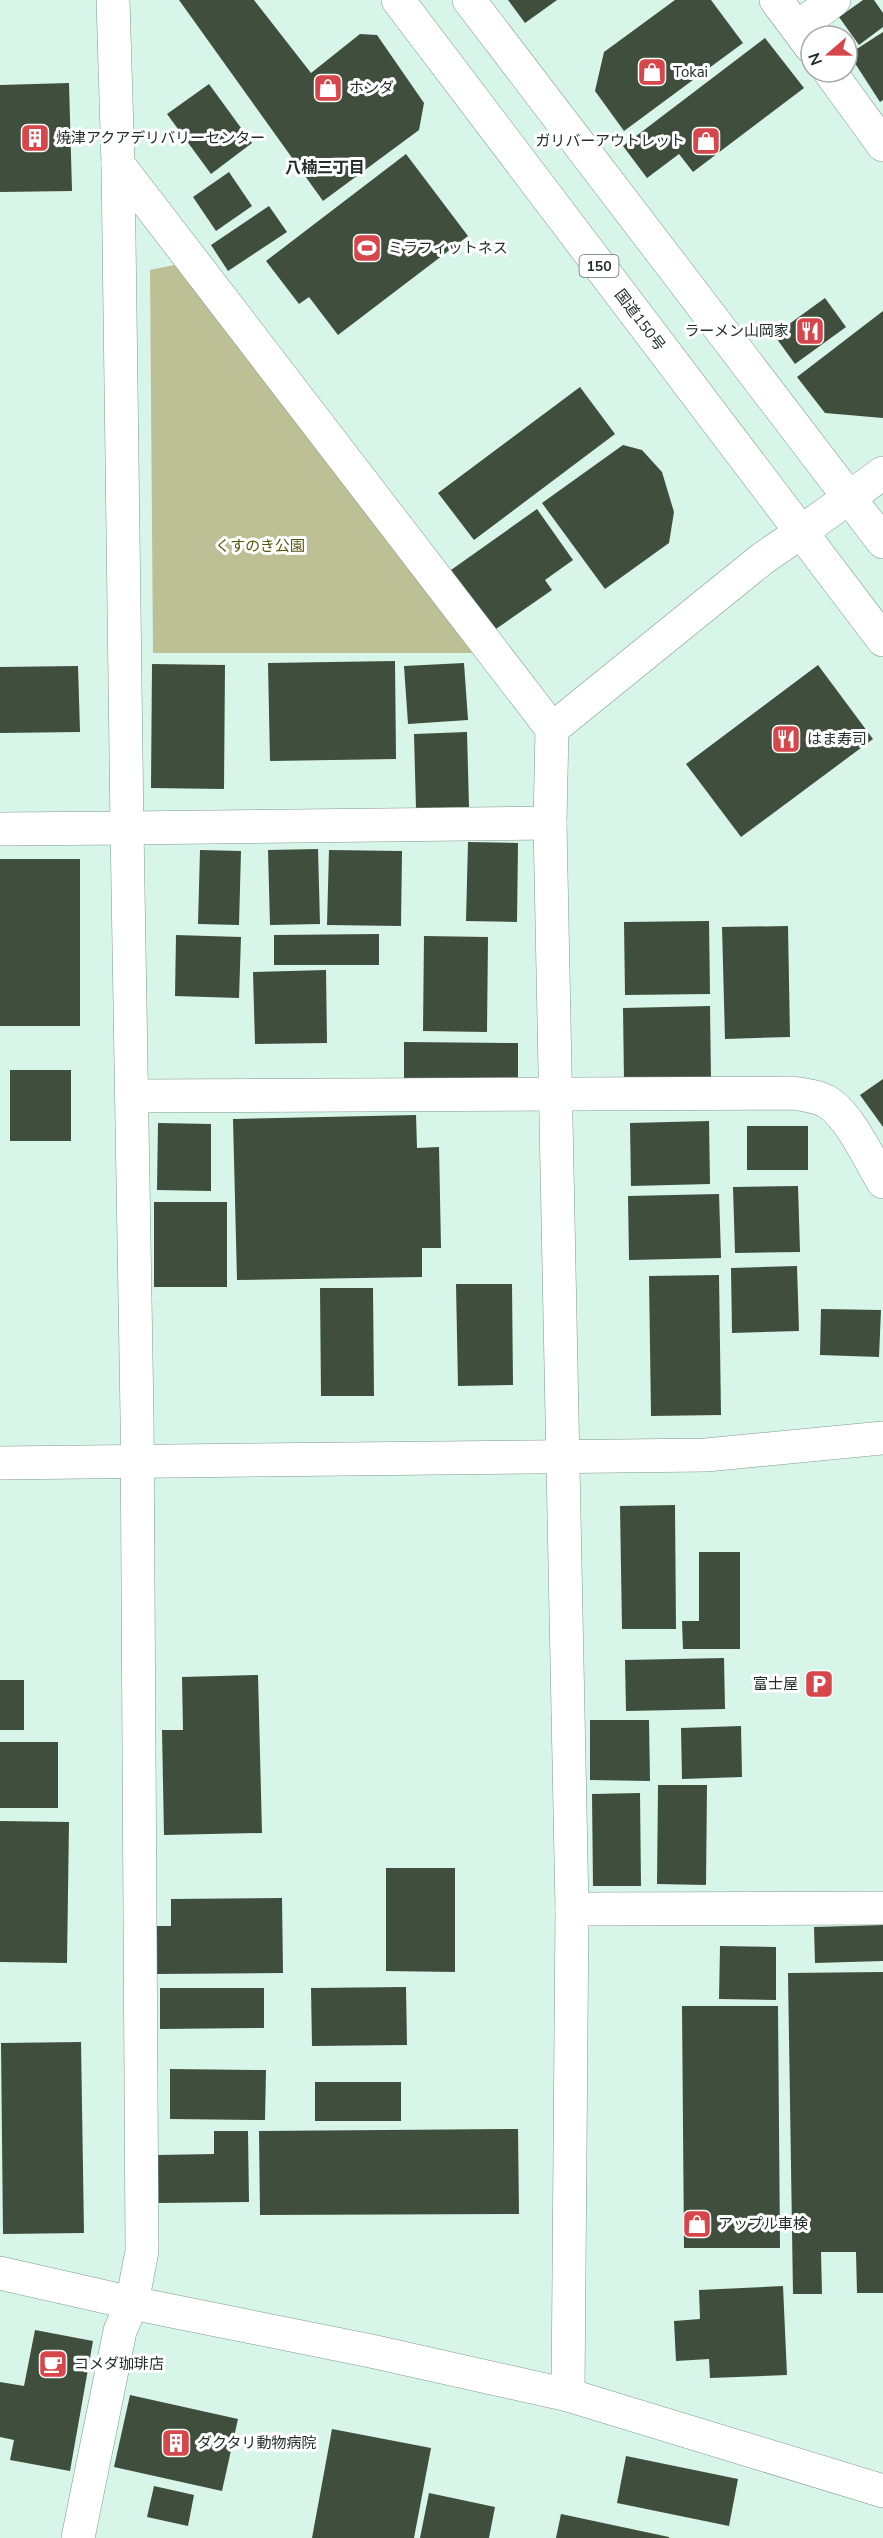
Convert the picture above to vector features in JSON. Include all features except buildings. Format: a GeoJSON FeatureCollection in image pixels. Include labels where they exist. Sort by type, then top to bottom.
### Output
{"type":"FeatureCollection","features":[{"type":"Feature","properties":{"kind":"main road"},"geometry":{"type":"LineString","coordinates":[[78,2538],[120,2331],[132,2303],[142,2251],[138,1462],[118,164],[113,0]]}},
{"type":"Feature","properties":{"kind":"main road","name":"国道150号"},"geometry":{"type":"LineString","coordinates":[[398,0],[883,640]]}},
{"type":"Feature","properties":{"kind":"main road"},"geometry":{"type":"LineString","coordinates":[[469,0],[883,542]]}},
{"type":"Feature","properties":{"kind":"main road"},"geometry":{"type":"LineString","coordinates":[[776,0],[799,30]]}},
{"type":"Feature","properties":{"kind":"main road"},"geometry":{"type":"LineString","coordinates":[[815,24],[834,0]]}},
{"type":"Feature","properties":{"kind":"main road"},"geometry":{"type":"LineString","coordinates":[[839,84],[883,145]]}},
{"type":"Feature","properties":{"kind":"main road"},"geometry":{"type":"LineString","coordinates":[[118,164],[552,729],[550,823],[572,1909],[568,2395]]}},
{"type":"Feature","properties":{"kind":"main road"},"geometry":{"type":"LineString","coordinates":[[552,729],[762,559],[883,473]]}},
{"type":"Feature","properties":{"kind":"main road"},"geometry":{"type":"LineString","coordinates":[[0,829],[550,823]]}},
{"type":"Feature","properties":{"kind":"main road"},"geometry":{"type":"LineString","coordinates":[[133,1096],[792,1093],[812,1096],[830,1104],[843,1117],[883,1182]]}},
{"type":"Feature","properties":{"kind":"main road"},"geometry":{"type":"LineString","coordinates":[[0,1463],[705,1455],[883,1438]]}},
{"type":"Feature","properties":{"kind":"main road"},"geometry":{"type":"LineString","coordinates":[[572,1909],[883,1908]]}},
{"type":"Feature","properties":{"kind":"main road"},"geometry":{"type":"LineString","coordinates":[[0,2273],[132,2303],[371,2350],[568,2395],[883,2491]]}},
{"type":"Feature","properties":{"kind":"green space","name":"くすのき公園"},"geometry":{"type":"Polygon","coordinates":[[[179,264],[478,653],[153,653],[150,270],[179,264]]]}},
{"type":"Feature","properties":{"kind":"place","name":"Tokai"},"geometry":{"type":"Point","coordinates":[652,72]}},
{"type":"Feature","properties":{"kind":"place","name":"ホンダ"},"geometry":{"type":"Point","coordinates":[328,88]}},
{"type":"Feature","properties":{"kind":"place","name":"焼津アクアデリバリーセンター"},"geometry":{"type":"Point","coordinates":[35,138]}},
{"type":"Feature","properties":{"kind":"place","name":"ガリバーアウトレット"},"geometry":{"type":"Point","coordinates":[706,141]}},
{"type":"Feature","properties":{"kind":"place","name":"ミラフィットネス"},"geometry":{"type":"Point","coordinates":[367,248]}},
{"type":"Feature","properties":{"kind":"place","name":"ラーメン山岡家"},"geometry":{"type":"Point","coordinates":[810,331]}},
{"type":"Feature","properties":{"kind":"place","name":"はま寿司"},"geometry":{"type":"Point","coordinates":[786,739]}},
{"type":"Feature","properties":{"kind":"place","name":"富士屋"},"geometry":{"type":"Point","coordinates":[819,1684]}},
{"type":"Feature","properties":{"kind":"place","name":"アップル車検"},"geometry":{"type":"Point","coordinates":[697,2224]}},
{"type":"Feature","properties":{"kind":"place","name":"コメダ珈琲店"},"geometry":{"type":"Point","coordinates":[53,2364]}},
{"type":"Feature","properties":{"kind":"place","name":"ダクタリ動物病院"},"geometry":{"type":"Point","coordinates":[176,2443]}},
{"type":"Feature","properties":{"kind":"district","name":"八楠三丁目"},"geometry":{"type":"Point","coordinates":[325,167]}}]}
